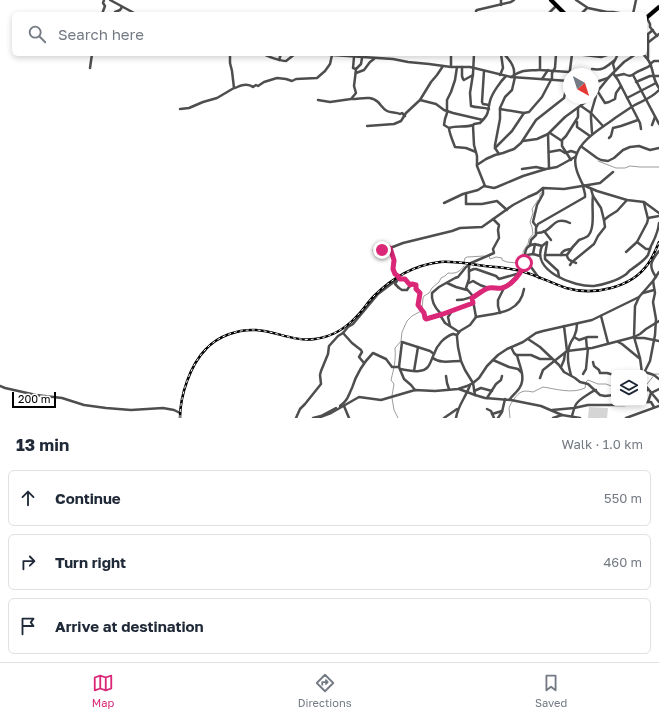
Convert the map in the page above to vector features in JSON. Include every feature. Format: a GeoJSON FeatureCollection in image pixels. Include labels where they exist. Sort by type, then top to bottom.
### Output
{"type":"FeatureCollection","features":[{"type":"Feature","properties":{"kind":"main road"},"geometry":{"type":"LineString","coordinates":[[551,0],[563,12]]}},
{"type":"Feature","properties":{"kind":"main road"},"geometry":{"type":"LineString","coordinates":[[647,18],[659,7]]}},
{"type":"Feature","properties":{"kind":"street"},"geometry":{"type":"LineString","coordinates":[[103,12],[105,6],[103,3],[104,0]]}},
{"type":"Feature","properties":{"kind":"street"},"geometry":{"type":"LineString","coordinates":[[110,0],[132,12]]}},
{"type":"Feature","properties":{"kind":"street"},"geometry":{"type":"LineString","coordinates":[[501,0],[501,5]]}},
{"type":"Feature","properties":{"kind":"street"},"geometry":{"type":"LineString","coordinates":[[476,12],[477,10],[501,5],[514,0]]}},
{"type":"Feature","properties":{"kind":"street"},"geometry":{"type":"LineString","coordinates":[[576,0],[588,8],[607,12]]}},
{"type":"Feature","properties":{"kind":"street"},"geometry":{"type":"LineString","coordinates":[[633,12],[636,0]]}},
{"type":"Feature","properties":{"kind":"street"},"geometry":{"type":"LineString","coordinates":[[550,12],[556,6]]}},
{"type":"Feature","properties":{"kind":"street"},"geometry":{"type":"LineString","coordinates":[[115,12],[120,10],[122,7]]}},
{"type":"Feature","properties":{"kind":"street"},"geometry":{"type":"LineString","coordinates":[[582,12],[588,8]]}},
{"type":"Feature","properties":{"kind":"street"},"geometry":{"type":"LineString","coordinates":[[647,20],[650,24],[650,27],[658,35],[647,43]]}},
{"type":"Feature","properties":{"kind":"street"},"geometry":{"type":"LineString","coordinates":[[647,39],[648,34],[653,30]]}},
{"type":"Feature","properties":{"kind":"street"},"geometry":{"type":"LineString","coordinates":[[647,52],[648,59]]}},
{"type":"Feature","properties":{"kind":"street"},"geometry":{"type":"LineString","coordinates":[[90,68],[92,56]]}},
{"type":"Feature","properties":{"kind":"street"},"geometry":{"type":"LineString","coordinates":[[180,110],[217,98],[234,88],[230,56]]}},
{"type":"Feature","properties":{"kind":"street"},"geometry":{"type":"LineString","coordinates":[[266,56],[287,61],[292,56]]}},
{"type":"Feature","properties":{"kind":"street"},"geometry":{"type":"LineString","coordinates":[[280,60],[281,56]]}},
{"type":"Feature","properties":{"kind":"street"},"geometry":{"type":"LineString","coordinates":[[235,88],[244,85],[250,85],[253,87],[277,78],[293,80],[317,78],[326,70],[331,62],[332,56]]}},
{"type":"Feature","properties":{"kind":"street"},"geometry":{"type":"LineString","coordinates":[[343,56],[474,68],[511,77],[516,76],[563,81]]}},
{"type":"Feature","properties":{"kind":"street"},"geometry":{"type":"LineString","coordinates":[[451,56],[451,67]]}},
{"type":"Feature","properties":{"kind":"street"},"geometry":{"type":"LineString","coordinates":[[474,56],[474,68],[470,93],[471,106],[476,108],[489,107]]}},
{"type":"Feature","properties":{"kind":"street"},"geometry":{"type":"LineString","coordinates":[[500,75],[503,68],[501,56]]}},
{"type":"Feature","properties":{"kind":"street"},"geometry":{"type":"LineString","coordinates":[[506,56],[513,66],[516,76]]}},
{"type":"Feature","properties":{"kind":"street"},"geometry":{"type":"LineString","coordinates":[[539,70],[540,56]]}},
{"type":"Feature","properties":{"kind":"street"},"geometry":{"type":"LineString","coordinates":[[500,109],[524,113],[529,112],[540,99],[551,80],[556,56]]}},
{"type":"Feature","properties":{"kind":"street"},"geometry":{"type":"LineString","coordinates":[[499,154],[495,148],[500,119],[500,109],[505,97],[512,90],[516,76],[522,71],[528,70],[570,71],[572,56]]}},
{"type":"Feature","properties":{"kind":"street"},"geometry":{"type":"LineString","coordinates":[[588,56],[600,58],[605,56]]}},
{"type":"Feature","properties":{"kind":"street"},"geometry":{"type":"LineString","coordinates":[[617,56],[613,66],[613,74],[618,79],[640,123],[641,129]]}},
{"type":"Feature","properties":{"kind":"street"},"geometry":{"type":"LineString","coordinates":[[599,90],[628,59],[633,56]]}},
{"type":"Feature","properties":{"kind":"street"},"geometry":{"type":"LineString","coordinates":[[536,226],[584,198],[585,194],[576,169],[576,157],[592,135],[632,107],[651,97],[659,89],[653,76],[651,64],[645,56]]}},
{"type":"Feature","properties":{"kind":"street"},"geometry":{"type":"LineString","coordinates":[[354,57],[353,68],[356,71]]}},
{"type":"Feature","properties":{"kind":"street"},"geometry":{"type":"LineString","coordinates":[[352,99],[356,93],[354,83],[356,71],[361,64],[362,58]]}},
{"type":"Feature","properties":{"kind":"street"},"geometry":{"type":"LineString","coordinates":[[356,71],[364,70],[374,58]]}},
{"type":"Feature","properties":{"kind":"street"},"geometry":{"type":"LineString","coordinates":[[599,81],[613,74],[623,74],[626,76],[633,75],[654,61],[657,61],[659,58]]}},
{"type":"Feature","properties":{"kind":"street"},"geometry":{"type":"LineString","coordinates":[[599,70],[609,66],[615,60]]}},
{"type":"Feature","properties":{"kind":"street"},"geometry":{"type":"LineString","coordinates":[[367,126],[394,124],[401,121],[403,114],[420,100],[443,66]]}},
{"type":"Feature","properties":{"kind":"street"},"geometry":{"type":"LineString","coordinates":[[457,67],[452,88],[447,100],[444,125],[449,128],[455,147],[466,148],[476,152]]}},
{"type":"Feature","properties":{"kind":"street"},"geometry":{"type":"LineString","coordinates":[[462,67],[462,76],[464,80],[473,74]]}},
{"type":"Feature","properties":{"kind":"street"},"geometry":{"type":"LineString","coordinates":[[542,79],[548,70]]}},
{"type":"Feature","properties":{"kind":"street"},"geometry":{"type":"LineString","coordinates":[[484,71],[482,102],[483,104],[488,104],[489,107]]}},
{"type":"Feature","properties":{"kind":"street"},"geometry":{"type":"LineString","coordinates":[[633,75],[659,124]]}},
{"type":"Feature","properties":{"kind":"street"},"geometry":{"type":"LineString","coordinates":[[449,128],[480,123],[488,114],[494,92],[506,76]]}},
{"type":"Feature","properties":{"kind":"street"},"geometry":{"type":"LineString","coordinates":[[636,82],[647,77],[659,76]]}},
{"type":"Feature","properties":{"kind":"street"},"geometry":{"type":"LineString","coordinates":[[627,98],[656,83]]}},
{"type":"Feature","properties":{"kind":"street"},"geometry":{"type":"LineString","coordinates":[[599,98],[605,103],[616,99],[616,94],[621,86]]}},
{"type":"Feature","properties":{"kind":"street"},"geometry":{"type":"LineString","coordinates":[[318,100],[330,102],[368,97],[376,101],[387,111],[403,114]]}},
{"type":"Feature","properties":{"kind":"street"},"geometry":{"type":"LineString","coordinates":[[477,165],[488,158],[514,149],[523,141],[536,120],[563,99]]}},
{"type":"Feature","properties":{"kind":"street"},"geometry":{"type":"LineString","coordinates":[[420,100],[436,104],[444,110],[459,115],[483,120]]}},
{"type":"Feature","properties":{"kind":"street"},"geometry":{"type":"LineString","coordinates":[[523,141],[537,139],[549,134],[565,117],[582,104]]}},
{"type":"Feature","properties":{"kind":"street"},"geometry":{"type":"LineString","coordinates":[[592,135],[591,113],[594,104]]}},
{"type":"Feature","properties":{"kind":"street"},"geometry":{"type":"LineString","coordinates":[[579,106],[591,113],[603,126]]}},
{"type":"Feature","properties":{"kind":"street"},"geometry":{"type":"LineString","coordinates":[[579,106],[579,116],[576,127],[592,135]]}},
{"type":"Feature","properties":{"kind":"street"},"geometry":{"type":"LineString","coordinates":[[495,148],[512,131],[524,113]]}},
{"type":"Feature","properties":{"kind":"street"},"geometry":{"type":"LineString","coordinates":[[652,125],[655,116]]}},
{"type":"Feature","properties":{"kind":"street"},"geometry":{"type":"LineString","coordinates":[[571,160],[562,146],[562,141],[577,120]]}},
{"type":"Feature","properties":{"kind":"street"},"geometry":{"type":"LineString","coordinates":[[609,138],[613,128],[638,120]]}},
{"type":"Feature","properties":{"kind":"street"},"geometry":{"type":"LineString","coordinates":[[473,124],[472,128],[477,165],[485,186]]}},
{"type":"Feature","properties":{"kind":"street"},"geometry":{"type":"LineString","coordinates":[[549,134],[562,141]]}},
{"type":"Feature","properties":{"kind":"street"},"geometry":{"type":"LineString","coordinates":[[548,169],[549,134]]}},
{"type":"Feature","properties":{"kind":"street"},"geometry":{"type":"LineString","coordinates":[[582,147],[597,158],[608,162],[623,150],[630,147],[639,146],[650,150],[659,148]]}},
{"type":"Feature","properties":{"kind":"street"},"geometry":{"type":"LineString","coordinates":[[549,152],[560,150],[564,153],[572,151],[578,153]]}},
{"type":"Feature","properties":{"kind":"street"},"geometry":{"type":"LineString","coordinates":[[444,203],[485,186],[494,188],[523,176],[557,167],[576,157]]}},
{"type":"Feature","properties":{"kind":"street"},"geometry":{"type":"LineString","coordinates":[[522,170],[536,167],[548,169]]}},
{"type":"Feature","properties":{"kind":"street"},"geometry":{"type":"LineString","coordinates":[[374,250],[379,251],[460,228],[482,227],[543,188],[564,189],[600,183],[613,172]]}},
{"type":"Feature","properties":{"kind":"street"},"geometry":{"type":"LineString","coordinates":[[582,186],[628,200],[644,202],[659,214]]}},
{"type":"Feature","properties":{"kind":"street"},"geometry":{"type":"LineString","coordinates":[[530,246],[531,240],[536,235],[536,226],[533,222],[538,203],[543,194],[543,188]]}},
{"type":"Feature","properties":{"kind":"street"},"geometry":{"type":"LineString","coordinates":[[570,265],[596,242],[598,236],[605,227],[601,208],[593,196],[591,189]]}},
{"type":"Feature","properties":{"kind":"street"},"geometry":{"type":"LineString","coordinates":[[466,194],[466,204],[482,204],[497,201],[507,210]]}},
{"type":"Feature","properties":{"kind":"street"},"geometry":{"type":"LineString","coordinates":[[567,255],[580,240],[590,233],[593,220],[593,196]]}},
{"type":"Feature","properties":{"kind":"street"},"geometry":{"type":"LineString","coordinates":[[604,220],[618,211],[628,200]]}},
{"type":"Feature","properties":{"kind":"street"},"geometry":{"type":"LineString","coordinates":[[626,252],[637,242],[648,221],[644,202]]}},
{"type":"Feature","properties":{"kind":"street"},"geometry":{"type":"LineString","coordinates":[[648,218],[659,214]]}},
{"type":"Feature","properties":{"kind":"street"},"geometry":{"type":"LineString","coordinates":[[458,333],[444,322],[431,295],[436,289],[458,277],[471,263],[494,253],[493,249],[499,238],[499,225],[493,219]]}},
{"type":"Feature","properties":{"kind":"street"},"geometry":{"type":"LineString","coordinates":[[536,233],[544,231],[558,220],[563,220],[570,223]]}},
{"type":"Feature","properties":{"kind":"street"},"geometry":{"type":"LineString","coordinates":[[559,277],[558,271],[546,261],[545,256],[547,242],[540,250],[541,258],[550,272],[554,275],[559,277],[569,281],[594,286],[625,275],[645,258],[648,255],[657,234],[659,223]]}},
{"type":"Feature","properties":{"kind":"street"},"geometry":{"type":"LineString","coordinates":[[544,231],[551,240]]}},
{"type":"Feature","properties":{"kind":"street"},"geometry":{"type":"LineString","coordinates":[[637,242],[647,249],[650,248]]}},
{"type":"Feature","properties":{"kind":"street"},"geometry":{"type":"LineString","coordinates":[[533,254],[536,244]]}},
{"type":"Feature","properties":{"kind":"street"},"geometry":{"type":"LineString","coordinates":[[469,283],[473,281],[488,288],[504,287],[508,285],[520,273],[523,267],[526,249],[536,244],[542,246]]}},
{"type":"Feature","properties":{"kind":"street"},"geometry":{"type":"LineString","coordinates":[[390,248],[395,262],[393,267],[394,273],[398,278],[405,279],[410,285]]}},
{"type":"Feature","properties":{"kind":"street"},"geometry":{"type":"LineString","coordinates":[[560,255],[564,250],[571,249]]}},
{"type":"Feature","properties":{"kind":"street"},"geometry":{"type":"LineString","coordinates":[[656,277],[652,270],[651,263],[659,251]]}},
{"type":"Feature","properties":{"kind":"street"},"geometry":{"type":"LineString","coordinates":[[527,255],[533,254],[541,258]]}},
{"type":"Feature","properties":{"kind":"street"},"geometry":{"type":"LineString","coordinates":[[567,255],[568,258],[574,262]]}},
{"type":"Feature","properties":{"kind":"street"},"geometry":{"type":"LineString","coordinates":[[541,258],[545,256],[567,255]]}},
{"type":"Feature","properties":{"kind":"street"},"geometry":{"type":"LineString","coordinates":[[524,260],[539,278]]}},
{"type":"Feature","properties":{"kind":"street"},"geometry":{"type":"LineString","coordinates":[[467,290],[466,287],[469,283],[470,265]]}},
{"type":"Feature","properties":{"kind":"street"},"geometry":{"type":"LineString","coordinates":[[469,271],[476,269],[496,276],[499,279],[520,273]]}},
{"type":"Feature","properties":{"kind":"street"},"geometry":{"type":"LineString","coordinates":[[643,370],[634,338],[634,311],[640,297],[659,272]]}},
{"type":"Feature","properties":{"kind":"street"},"geometry":{"type":"LineString","coordinates":[[398,278],[395,284],[402,290],[407,290],[410,285]]}},
{"type":"Feature","properties":{"kind":"street"},"geometry":{"type":"LineString","coordinates":[[296,418],[300,409],[320,384],[320,371],[328,354],[329,346],[338,336],[353,324],[381,292],[398,278]]}},
{"type":"Feature","properties":{"kind":"street"},"geometry":{"type":"LineString","coordinates":[[646,370],[650,361],[656,323],[653,302],[655,295],[653,281]]}},
{"type":"Feature","properties":{"kind":"street"},"geometry":{"type":"LineString","coordinates":[[447,283],[467,290],[471,294],[476,317]]}},
{"type":"Feature","properties":{"kind":"street"},"geometry":{"type":"LineString","coordinates":[[410,285],[416,285],[416,289],[420,293],[418,305],[424,313],[425,318],[428,319],[473,303]]}},
{"type":"Feature","properties":{"kind":"street"},"geometry":{"type":"LineString","coordinates":[[500,313],[498,300],[504,287]]}},
{"type":"Feature","properties":{"kind":"street"},"geometry":{"type":"LineString","coordinates":[[457,300],[472,298],[488,288]]}},
{"type":"Feature","properties":{"kind":"street"},"geometry":{"type":"LineString","coordinates":[[313,418],[329,412],[344,402],[349,396],[364,363],[372,353],[386,359],[392,367],[421,371],[428,368],[437,348],[446,337],[458,333],[470,325],[476,317],[500,313],[514,308],[522,297],[524,289]]}},
{"type":"Feature","properties":{"kind":"street"},"geometry":{"type":"LineString","coordinates":[[643,294],[654,290]]}},
{"type":"Feature","properties":{"kind":"street"},"geometry":{"type":"LineString","coordinates":[[654,290],[659,295]]}},
{"type":"Feature","properties":{"kind":"street"},"geometry":{"type":"LineString","coordinates":[[318,418],[325,417],[359,397],[381,400],[414,390],[449,390],[458,389],[472,384],[480,377],[487,366],[505,350],[528,339],[536,333],[592,320],[640,297]]}},
{"type":"Feature","properties":{"kind":"street"},"geometry":{"type":"LineString","coordinates":[[450,326],[448,317],[452,311]]}},
{"type":"Feature","properties":{"kind":"street"},"geometry":{"type":"LineString","coordinates":[[601,316],[608,343]]}},
{"type":"Feature","properties":{"kind":"street"},"geometry":{"type":"LineString","coordinates":[[634,338],[659,322]]}},
{"type":"Feature","properties":{"kind":"street"},"geometry":{"type":"LineString","coordinates":[[560,368],[574,337],[577,324]]}},
{"type":"Feature","properties":{"kind":"street"},"geometry":{"type":"LineString","coordinates":[[564,326],[568,364],[572,376]]}},
{"type":"Feature","properties":{"kind":"street"},"geometry":{"type":"LineString","coordinates":[[644,331],[644,338]]}},
{"type":"Feature","properties":{"kind":"street"},"geometry":{"type":"LineString","coordinates":[[343,332],[352,343],[361,350],[362,352],[359,357],[364,363]]}},
{"type":"Feature","properties":{"kind":"street"},"geometry":{"type":"LineString","coordinates":[[458,333],[457,344],[461,361],[472,384],[475,395]]}},
{"type":"Feature","properties":{"kind":"street"},"geometry":{"type":"LineString","coordinates":[[574,337],[579,340],[597,337]]}},
{"type":"Feature","properties":{"kind":"street"},"geometry":{"type":"LineString","coordinates":[[583,374],[586,369],[588,348],[586,338]]}},
{"type":"Feature","properties":{"kind":"street"},"geometry":{"type":"LineString","coordinates":[[540,378],[542,370],[553,360],[567,351],[634,338],[654,339],[659,341]]}},
{"type":"Feature","properties":{"kind":"street"},"geometry":{"type":"LineString","coordinates":[[528,339],[538,346],[564,372],[580,382],[588,384],[600,395],[611,395]]}},
{"type":"Feature","properties":{"kind":"street"},"geometry":{"type":"LineString","coordinates":[[414,390],[404,379],[400,368],[402,342],[430,351],[435,360],[461,361]]}},
{"type":"Feature","properties":{"kind":"street"},"geometry":{"type":"LineString","coordinates":[[617,342],[625,345],[640,358]]}},
{"type":"Feature","properties":{"kind":"street"},"geometry":{"type":"LineString","coordinates":[[414,371],[418,347]]}},
{"type":"Feature","properties":{"kind":"street"},"geometry":{"type":"LineString","coordinates":[[511,347],[516,355],[522,372],[521,385],[513,400]]}},
{"type":"Feature","properties":{"kind":"street"},"geometry":{"type":"LineString","coordinates":[[430,351],[437,348]]}},
{"type":"Feature","properties":{"kind":"street"},"geometry":{"type":"LineString","coordinates":[[516,355],[531,355],[540,359],[553,360]]}},
{"type":"Feature","properties":{"kind":"street"},"geometry":{"type":"LineString","coordinates":[[493,360],[518,369],[522,372]]}},
{"type":"Feature","properties":{"kind":"street"},"geometry":{"type":"LineString","coordinates":[[593,362],[594,366],[600,373],[611,374]]}},
{"type":"Feature","properties":{"kind":"street"},"geometry":{"type":"LineString","coordinates":[[647,374],[654,375],[659,379]]}},
{"type":"Feature","properties":{"kind":"street"},"geometry":{"type":"LineString","coordinates":[[446,376],[446,384],[449,390]]}},
{"type":"Feature","properties":{"kind":"street"},"geometry":{"type":"LineString","coordinates":[[487,398],[496,384],[501,380],[502,376]]}},
{"type":"Feature","properties":{"kind":"street"},"geometry":{"type":"LineString","coordinates":[[444,418],[457,409],[472,384]]}},
{"type":"Feature","properties":{"kind":"street"},"geometry":{"type":"LineString","coordinates":[[0,386],[36,395],[62,398],[84,405],[133,410],[163,408],[180,413]]}},
{"type":"Feature","properties":{"kind":"street"},"geometry":{"type":"LineString","coordinates":[[474,391],[481,388],[492,391]]}},
{"type":"Feature","properties":{"kind":"street"},"geometry":{"type":"LineString","coordinates":[[458,389],[479,397],[513,400],[541,406],[562,415],[580,418]]}},
{"type":"Feature","properties":{"kind":"street"},"geometry":{"type":"LineString","coordinates":[[648,389],[659,402]]}},
{"type":"Feature","properties":{"kind":"street"},"geometry":{"type":"LineString","coordinates":[[654,407],[651,402],[648,402],[651,393],[659,389]]}},
{"type":"Feature","properties":{"kind":"street"},"geometry":{"type":"LineString","coordinates":[[572,416],[574,408],[580,399],[596,390]]}},
{"type":"Feature","properties":{"kind":"street"},"geometry":{"type":"LineString","coordinates":[[498,418],[501,415],[505,399]]}},
{"type":"Feature","properties":{"kind":"street"},"geometry":{"type":"LineString","coordinates":[[552,410],[588,405],[611,406]]}},
{"type":"Feature","properties":{"kind":"street"},"geometry":{"type":"LineString","coordinates":[[344,406],[349,418]]}},
{"type":"Feature","properties":{"kind":"street"},"geometry":{"type":"LineString","coordinates":[[626,418],[636,416],[659,406]]}},
{"type":"Feature","properties":{"kind":"street"},"geometry":{"type":"LineString","coordinates":[[456,418],[457,409]]}},
{"type":"Feature","properties":{"kind":"street"},"geometry":{"type":"LineString","coordinates":[[487,409],[491,411],[494,418]]}},
{"type":"Feature","properties":{"kind":"street"},"geometry":{"type":"LineString","coordinates":[[492,414],[502,411]]}},
{"type":"Feature","properties":{"kind":"street"},"geometry":{"type":"LineString","coordinates":[[553,418],[562,415]]}},
{"type":"Feature","properties":{"kind":"shaded area"},"geometry":{"type":"Polygon","coordinates":[[[589,407],[608,408],[607,418],[588,418],[589,407]]]}},
{"type":"Feature","properties":{"kind":"waterway"},"geometry":{"type":"LineString","coordinates":[[598,161],[616,168],[625,168],[630,166],[659,167]]}},
{"type":"Feature","properties":{"kind":"waterway"},"geometry":{"type":"LineString","coordinates":[[540,198],[540,194],[543,192]]}},
{"type":"Feature","properties":{"kind":"waterway"},"geometry":{"type":"LineString","coordinates":[[489,256],[490,259],[496,257],[502,258],[502,260],[507,262],[517,263],[522,260],[523,252],[533,234],[530,222],[533,213],[532,209],[538,200]]}},
{"type":"Feature","properties":{"kind":"waterway"},"geometry":{"type":"LineString","coordinates":[[464,262],[465,258],[467,257],[484,256]]}},
{"type":"Feature","properties":{"kind":"waterway"},"geometry":{"type":"LineString","coordinates":[[422,308],[424,296],[429,293],[441,278],[448,273],[461,270],[464,266]]}},
{"type":"Feature","properties":{"kind":"waterway"},"geometry":{"type":"LineString","coordinates":[[392,396],[394,384],[391,380],[395,348],[401,341],[402,332],[407,321],[421,311]]}},
{"type":"Feature","properties":{"kind":"waterway"},"geometry":{"type":"LineString","coordinates":[[647,384],[655,374],[659,374]]}},
{"type":"Feature","properties":{"kind":"waterway"},"geometry":{"type":"LineString","coordinates":[[510,418],[509,408],[516,396],[522,392],[533,392],[543,387],[575,391],[585,388],[588,380],[598,384],[611,386]]}},
{"type":"Feature","properties":{"kind":"waterway"},"geometry":{"type":"LineString","coordinates":[[392,398],[394,410],[398,418]]}},
{"type":"Feature","properties":{"kind":"railway"},"geometry":{"type":"LineString","coordinates":[[180,418],[180,409],[184,391],[195,363],[211,344],[229,334],[256,330],[308,340],[327,336],[338,331],[353,320],[381,289],[396,278],[413,269],[440,262],[462,263],[516,270],[566,288],[577,290],[588,291],[611,288],[632,279],[641,272],[650,261],[659,242]]}},
{"type":"Feature","properties":{"kind":"route"},"geometry":{"type":"LineString","coordinates":[[382,250],[390,248],[395,263],[393,269],[394,273],[400,279],[405,279],[410,285],[416,285],[416,289],[420,292],[418,305],[424,313],[426,319],[473,303],[472,298],[488,288],[501,288],[506,286],[519,274],[524,263]]}}]}
